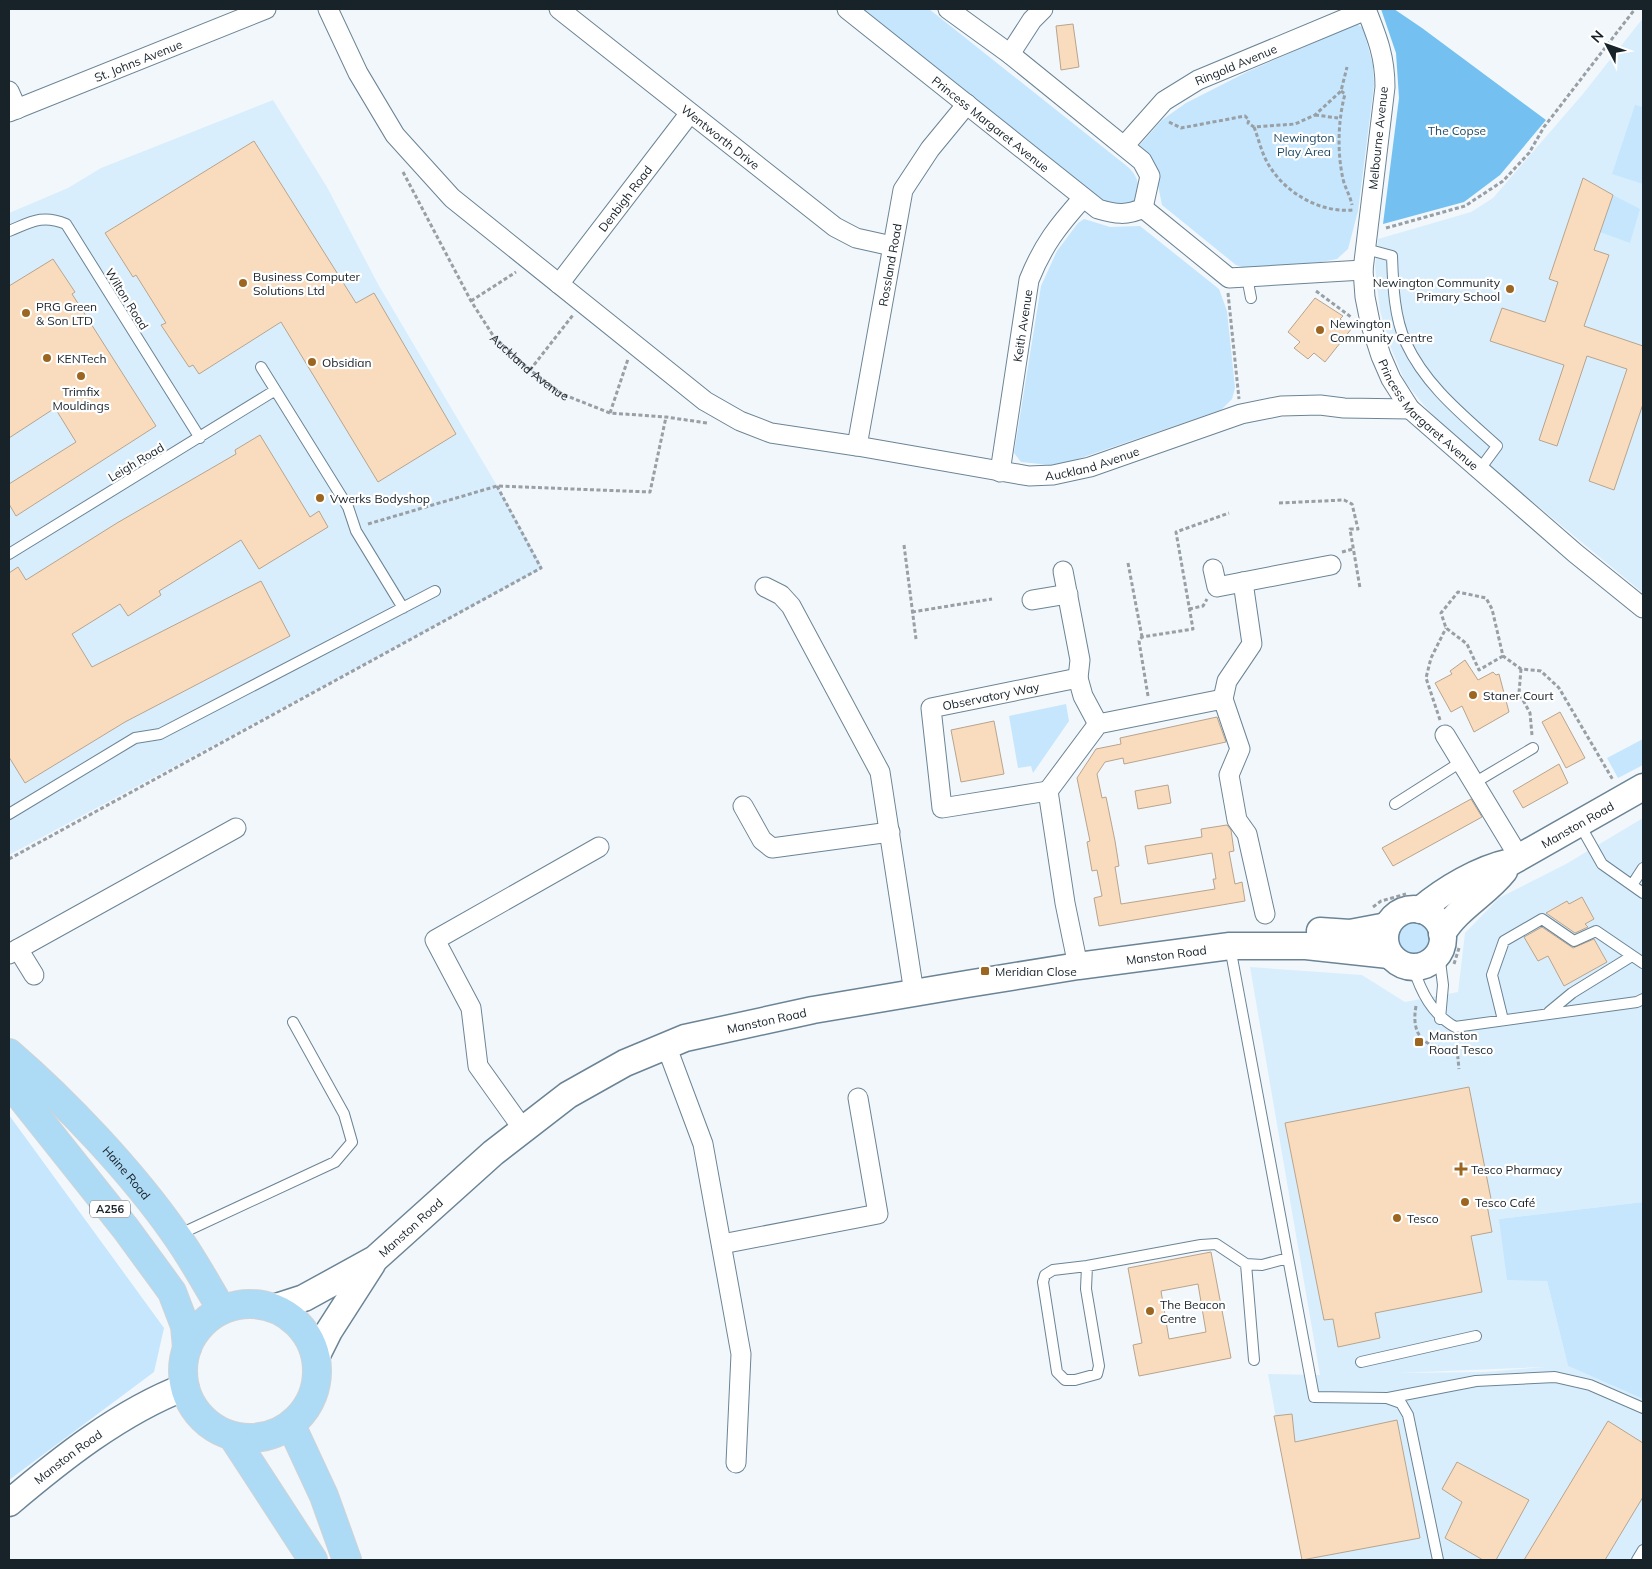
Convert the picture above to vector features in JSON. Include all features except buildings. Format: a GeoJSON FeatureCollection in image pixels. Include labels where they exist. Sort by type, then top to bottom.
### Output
{"type":"FeatureCollection","features":[{"type":"Feature","properties":{"kind":"main road","name":"Manston Road"},"geometry":{"type":"LineString","coordinates":[[1230,946],[1267,931],[1350,932],[1387,926],[1401,912],[1420,910],[1431,901],[1491,866],[1515,860],[1633,793]]}},
{"type":"Feature","properties":{"kind":"main road","name":"Manston Road"},"geometry":{"type":"LineString","coordinates":[[274,1308],[304,1298],[375,1259],[493,1153],[568,1095],[596,1078],[685,1038],[813,1010],[1078,966],[1230,946],[1306,946],[1389,955],[1416,978],[1441,944],[1449,923],[1477,896],[1495,883],[1515,860]]}},
{"type":"Feature","properties":{"kind":"main road"},"geometry":{"type":"LineString","coordinates":[[1420,910],[1435,919],[1441,944]]}},
{"type":"Feature","properties":{"kind":"main road"},"geometry":{"type":"LineString","coordinates":[[1387,926],[1385,944],[1389,955]]}},
{"type":"Feature","properties":{"kind":"main road","name":"Haine Road"},"geometry":{"type":"LineString","coordinates":[[9,1053],[35,1075],[102,1145],[177,1236],[222,1310]]}},
{"type":"Feature","properties":{"kind":"main road","name":"A256"},"geometry":{"type":"LineString","coordinates":[[9,1082],[126,1229],[172,1292],[185,1326],[187,1348]]}},
{"type":"Feature","properties":{"kind":"main road","name":"Manston Road"},"geometry":{"type":"LineString","coordinates":[[316,1357],[328,1331],[375,1259]]}},
{"type":"Feature","properties":{"kind":"main road"},"geometry":{"type":"LineString","coordinates":[[248,1304],[274,1308],[297,1322],[305,1332],[316,1357],[317,1382],[313,1394],[300,1416],[291,1425],[264,1437],[233,1437],[217,1430],[202,1419],[189,1400],[183,1374],[187,1348],[201,1326],[222,1310],[248,1304]]}},
{"type":"Feature","properties":{"kind":"main road","name":"Manston Road"},"geometry":{"type":"LineString","coordinates":[[9,1504],[46,1473],[112,1426],[162,1396],[185,1387]]}},
{"type":"Feature","properties":{"kind":"main road"},"geometry":{"type":"LineString","coordinates":[[291,1425],[324,1496],[348,1560]]}},
{"type":"Feature","properties":{"kind":"main road"},"geometry":{"type":"LineString","coordinates":[[233,1437],[313,1560]]}},
{"type":"Feature","properties":{"kind":"street","name":"St. Johns Avenue"},"geometry":{"type":"LineString","coordinates":[[13,110],[266,9]]}},
{"type":"Feature","properties":{"kind":"street","name":"Auckland Avenue"},"geometry":{"type":"LineString","coordinates":[[328,9],[358,73],[395,135],[452,198],[705,401],[740,421],[771,433],[1029,476],[1053,475],[1090,467],[1241,414],[1281,406],[1320,405],[1344,408],[1410,409]]}},
{"type":"Feature","properties":{"kind":"street","name":"Wentworth Drive"},"geometry":{"type":"LineString","coordinates":[[559,9],[835,227],[856,238],[892,246]]}},
{"type":"Feature","properties":{"kind":"street","name":"Princess Margaret Avenue"},"geometry":{"type":"LineString","coordinates":[[847,9],[1098,209],[1116,214],[1133,213],[1143,208]]}},
{"type":"Feature","properties":{"kind":"street"},"geometry":{"type":"LineString","coordinates":[[948,9],[1010,54],[1142,161],[1150,176],[1143,208],[1238,277],[1363,270]]}},
{"type":"Feature","properties":{"kind":"street"},"geometry":{"type":"LineString","coordinates":[[1010,54],[1032,20],[1043,9]]}},
{"type":"Feature","properties":{"kind":"street","name":"Melbourne Avenue"},"geometry":{"type":"LineString","coordinates":[[1363,270],[1385,87],[1385,68],[1381,46],[1366,9]]}},
{"type":"Feature","properties":{"kind":"street","name":"Ringold Avenue"},"geometry":{"type":"LineString","coordinates":[[1124,146],[1164,101],[1198,80],[1366,9]]}},
{"type":"Feature","properties":{"kind":"street"},"geometry":{"type":"LineString","coordinates":[[9,91],[13,110]]}},
{"type":"Feature","properties":{"kind":"street","name":"Rossland Road"},"geometry":{"type":"LineString","coordinates":[[857,446],[903,190],[930,149],[966,104]]}},
{"type":"Feature","properties":{"kind":"street","name":"Denbigh Road"},"geometry":{"type":"LineString","coordinates":[[558,284],[690,113]]}},
{"type":"Feature","properties":{"kind":"street","name":"Keith Avenue"},"geometry":{"type":"LineString","coordinates":[[1000,472],[1029,280],[1040,252],[1056,228],[1083,198]]}},
{"type":"Feature","properties":{"kind":"street","name":"Princess Margaret Avenue"},"geometry":{"type":"LineString","coordinates":[[1363,270],[1365,297],[1374,335],[1391,378],[1410,409],[1575,553],[1643,608]]}},
{"type":"Feature","properties":{"kind":"street"},"geometry":{"type":"LineString","coordinates":[[1213,569],[1217,587],[1330,565]]}},
{"type":"Feature","properties":{"kind":"street"},"geometry":{"type":"LineString","coordinates":[[1063,571],[1080,660],[1078,678],[1083,696],[1098,724]]}},
{"type":"Feature","properties":{"kind":"street"},"geometry":{"type":"LineString","coordinates":[[1243,582],[1252,644],[1227,681],[1223,699],[1240,749],[1229,774],[1236,815],[1247,834],[1265,914]]}},
{"type":"Feature","properties":{"kind":"street"},"geometry":{"type":"LineString","coordinates":[[765,586],[781,595],[790,606],[880,772],[914,993]]}},
{"type":"Feature","properties":{"kind":"street"},"geometry":{"type":"LineString","coordinates":[[1032,600],[1068,594]]}},
{"type":"Feature","properties":{"kind":"street","name":"Observatory Way"},"geometry":{"type":"LineString","coordinates":[[1048,791],[942,808],[930,708],[1078,678]]}},
{"type":"Feature","properties":{"kind":"street"},"geometry":{"type":"LineString","coordinates":[[1078,966],[1065,903],[1048,791],[1098,724],[1223,699]]}},
{"type":"Feature","properties":{"kind":"street"},"geometry":{"type":"LineString","coordinates":[[1445,735],[1474,782],[1515,860]]}},
{"type":"Feature","properties":{"kind":"street"},"geometry":{"type":"LineString","coordinates":[[743,806],[762,840],[772,848],[890,832]]}},
{"type":"Feature","properties":{"kind":"street"},"geometry":{"type":"LineString","coordinates":[[34,975],[14,952],[236,828]]}},
{"type":"Feature","properties":{"kind":"street"},"geometry":{"type":"LineString","coordinates":[[523,1129],[478,1066],[470,1008],[435,940],[599,846]]}},
{"type":"Feature","properties":{"kind":"street"},"geometry":{"type":"LineString","coordinates":[[666,1045],[703,1144],[741,1354],[736,1463]]}},
{"type":"Feature","properties":{"kind":"street"},"geometry":{"type":"LineString","coordinates":[[722,1244],[878,1214],[858,1098]]}},
{"type":"Feature","properties":{"kind":"lane","name":"Wilton Road"},"geometry":{"type":"LineString","coordinates":[[9,231],[40,218],[52,219],[66,224],[200,438]]}},
{"type":"Feature","properties":{"kind":"lane"},"geometry":{"type":"LineString","coordinates":[[1367,240],[1392,256],[1396,307],[1406,342],[1429,380],[1454,408],[1497,446],[1480,469]]}},
{"type":"Feature","properties":{"kind":"lane"},"geometry":{"type":"LineString","coordinates":[[1238,277],[1251,298]]}},
{"type":"Feature","properties":{"kind":"lane"},"geometry":{"type":"LineString","coordinates":[[261,367],[274,391],[348,507],[355,528],[402,608]]}},
{"type":"Feature","properties":{"kind":"lane","name":"Leigh Road"},"geometry":{"type":"LineString","coordinates":[[9,554],[274,391]]}},
{"type":"Feature","properties":{"kind":"lane"},"geometry":{"type":"LineString","coordinates":[[10,811],[135,738],[160,734],[435,591]]}},
{"type":"Feature","properties":{"kind":"lane"},"geometry":{"type":"LineString","coordinates":[[1474,782],[1533,748]]}},
{"type":"Feature","properties":{"kind":"lane"},"geometry":{"type":"LineString","coordinates":[[1395,804],[1462,762]]}},
{"type":"Feature","properties":{"kind":"lane"},"geometry":{"type":"LineString","coordinates":[[1580,824],[1602,864],[1643,893]]}},
{"type":"Feature","properties":{"kind":"lane"},"geometry":{"type":"LineString","coordinates":[[1632,885],[1643,868]]}},
{"type":"Feature","properties":{"kind":"lane"},"geometry":{"type":"LineString","coordinates":[[1503,1020],[1492,975],[1504,941],[1542,919],[1574,941],[1596,931],[1643,964]]}},
{"type":"Feature","properties":{"kind":"lane"},"geometry":{"type":"LineString","coordinates":[[1440,1019],[1443,985],[1441,944]]}},
{"type":"Feature","properties":{"kind":"lane"},"geometry":{"type":"LineString","coordinates":[[1230,946],[1314,1397],[1387,1398],[1476,1381],[1555,1377],[1590,1385],[1643,1408]]}},
{"type":"Feature","properties":{"kind":"lane"},"geometry":{"type":"LineString","coordinates":[[1548,1013],[1572,993],[1632,956]]}},
{"type":"Feature","properties":{"kind":"lane"},"geometry":{"type":"LineString","coordinates":[[1416,978],[1440,1019],[1455,1027],[1637,1002],[1643,998]]}},
{"type":"Feature","properties":{"kind":"lane"},"geometry":{"type":"LineString","coordinates":[[177,1236],[186,1229],[228,1213],[335,1162],[352,1142],[344,1114],[292,1022]]}},
{"type":"Feature","properties":{"kind":"lane"},"geometry":{"type":"LineString","coordinates":[[1087,1266],[1086,1289],[1099,1366],[1097,1374],[1090,1377],[1064,1380],[1057,1372],[1043,1282],[1045,1275],[1053,1270],[1216,1244],[1246,1264],[1262,1265],[1288,1258]]}},
{"type":"Feature","properties":{"kind":"lane"},"geometry":{"type":"LineString","coordinates":[[1246,1264],[1254,1360]]}},
{"type":"Feature","properties":{"kind":"lane"},"geometry":{"type":"LineString","coordinates":[[1361,1362],[1476,1336]]}},
{"type":"Feature","properties":{"kind":"lane"},"geometry":{"type":"LineString","coordinates":[[1387,1398],[1401,1404],[1408,1415],[1438,1560]]}},
{"type":"Feature","properties":{"kind":"lane"},"geometry":{"type":"LineString","coordinates":[[1637,1560],[1643,1550]]}},
{"type":"Feature","properties":{"kind":"path"},"geometry":{"type":"LineString","coordinates":[[1367,240],[1417,221],[1465,206],[1503,181],[1529,153],[1544,127],[1635,9]]}},
{"type":"Feature","properties":{"kind":"path"},"geometry":{"type":"LineString","coordinates":[[1156,110],[1166,120],[1181,128],[1245,116],[1249,120],[1248,124],[1254,127],[1295,124],[1316,115],[1341,92],[1347,67]]}},
{"type":"Feature","properties":{"kind":"path"},"geometry":{"type":"LineString","coordinates":[[1341,92],[1345,94],[1338,118],[1343,180],[1350,192],[1353,210]]}},
{"type":"Feature","properties":{"kind":"path"},"geometry":{"type":"LineString","coordinates":[[1316,115],[1338,118]]}},
{"type":"Feature","properties":{"kind":"path"},"geometry":{"type":"LineString","coordinates":[[1254,127],[1270,168],[1296,195],[1323,207],[1338,210],[1353,210],[1371,205]]}},
{"type":"Feature","properties":{"kind":"path","name":"Auckland Avenue"},"geometry":{"type":"LineString","coordinates":[[413,156],[401,168],[471,301],[494,337],[530,370],[562,394],[610,413],[666,417],[714,425]]}},
{"type":"Feature","properties":{"kind":"path"},"geometry":{"type":"LineString","coordinates":[[471,301],[532,262]]}},
{"type":"Feature","properties":{"kind":"path"},"geometry":{"type":"LineString","coordinates":[[1294,273],[1374,335]]}},
{"type":"Feature","properties":{"kind":"path"},"geometry":{"type":"LineString","coordinates":[[1238,277],[1227,300],[1241,414]]}},
{"type":"Feature","properties":{"kind":"path"},"geometry":{"type":"LineString","coordinates":[[530,370],[583,303]]}},
{"type":"Feature","properties":{"kind":"path"},"geometry":{"type":"LineString","coordinates":[[610,413],[634,343]]}},
{"type":"Feature","properties":{"kind":"path"},"geometry":{"type":"LineString","coordinates":[[355,528],[498,486],[650,492],[666,417]]}},
{"type":"Feature","properties":{"kind":"path"},"geometry":{"type":"LineString","coordinates":[[9,859],[541,568],[498,486]]}},
{"type":"Feature","properties":{"kind":"path"},"geometry":{"type":"LineString","coordinates":[[1279,503],[1344,500],[1352,504],[1358,529],[1350,530],[1360,588]]}},
{"type":"Feature","properties":{"kind":"path"},"geometry":{"type":"LineString","coordinates":[[1142,637],[1193,629],[1176,532],[1229,513]]}},
{"type":"Feature","properties":{"kind":"path"},"geometry":{"type":"LineString","coordinates":[[904,545],[916,639]]}},
{"type":"Feature","properties":{"kind":"path"},"geometry":{"type":"LineString","coordinates":[[1128,563],[1142,637],[1139,641],[1151,714]]}},
{"type":"Feature","properties":{"kind":"path"},"geometry":{"type":"LineString","coordinates":[[1503,656],[1480,670],[1467,644],[1446,628],[1441,613],[1458,592],[1486,598],[1492,609],[1503,656],[1521,669],[1542,672],[1560,688],[1633,793]]}},
{"type":"Feature","properties":{"kind":"path"},"geometry":{"type":"LineString","coordinates":[[912,612],[992,599]]}},
{"type":"Feature","properties":{"kind":"path"},"geometry":{"type":"LineString","coordinates":[[1445,735],[1426,678],[1431,658],[1446,628]]}},
{"type":"Feature","properties":{"kind":"path"},"geometry":{"type":"LineString","coordinates":[[1521,669],[1519,693],[1530,713],[1533,748]]}},
{"type":"Feature","properties":{"kind":"path"},"geometry":{"type":"LineString","coordinates":[[1416,978],[1414,992],[1418,999],[1416,1025],[1422,1040],[1438,1049],[1457,1049],[1459,1069]]}},
{"type":"Feature","properties":{"kind":"shaded area","name":"Newington Community Primary School"},"geometry":{"type":"Polygon","coordinates":[[[1643,18],[1643,593],[1441,426],[1405,382],[1391,348],[1380,311],[1375,267],[1378,239],[1471,212],[1493,198],[1582,95],[1643,18]]]}},
{"type":"Feature","properties":{"kind":"shaded area"},"geometry":{"type":"Polygon","coordinates":[[[273,100],[327,187],[378,284],[499,489],[543,568],[9,855],[9,213],[68,188],[101,168],[273,100]]]}},
{"type":"Feature","properties":{"kind":"shaded area"},"geometry":{"type":"Polygon","coordinates":[[[1643,818],[1643,1202],[1499,1219],[1547,1281],[1568,1366],[1643,1399],[1643,1560],[1302,1560],[1268,1374],[1320,1375],[1250,967],[1362,975],[1405,1002],[1458,992],[1465,933],[1499,898],[1566,864],[1643,818]],[[1545,1367],[1397,1373],[1485,1372],[1545,1367]]]}},
{"type":"Feature","properties":{"kind":"green space"},"geometry":{"type":"Polygon","coordinates":[[[852,9],[929,9],[1128,167],[1138,182],[1137,192],[1132,203],[1128,208],[1110,208],[852,9]]]}},
{"type":"Feature","properties":{"kind":"green space","name":"The Copse"},"geometry":{"type":"Polygon","coordinates":[[[1381,9],[1394,9],[1546,120],[1500,175],[1464,202],[1383,224],[1399,98],[1396,53],[1381,9]]]}},
{"type":"Feature","properties":{"kind":"green space","name":"Newington Play Area"},"geometry":{"type":"Polygon","coordinates":[[[1357,24],[1363,28],[1373,65],[1374,85],[1358,211],[1348,249],[1337,259],[1321,262],[1248,269],[1236,265],[1162,205],[1156,175],[1138,147],[1162,120],[1186,103],[1249,71],[1357,24]]]}},
{"type":"Feature","properties":{"kind":"green space"},"geometry":{"type":"Polygon","coordinates":[[[1635,105],[1643,107],[1643,184],[1612,174],[1635,105]]]}},
{"type":"Feature","properties":{"kind":"green space"},"geometry":{"type":"Polygon","coordinates":[[[1613,195],[1640,209],[1630,243],[1600,232],[1613,195]]]}},
{"type":"Feature","properties":{"kind":"green space"},"geometry":{"type":"Polygon","coordinates":[[[1084,219],[1110,227],[1140,226],[1219,289],[1227,311],[1235,388],[1232,399],[1221,410],[1069,462],[1050,465],[1021,462],[1014,453],[1041,286],[1057,251],[1078,223],[1084,219]]]}},
{"type":"Feature","properties":{"kind":"green space"},"geometry":{"type":"Polygon","coordinates":[[[1066,704],[1069,721],[1033,773],[1031,766],[1018,768],[1009,716],[1066,704]]]}},
{"type":"Feature","properties":{"kind":"green space"},"geometry":{"type":"Polygon","coordinates":[[[1643,739],[1643,765],[1618,778],[1607,758],[1643,739]]]}},
{"type":"Feature","properties":{"kind":"green space"},"geometry":{"type":"Polygon","coordinates":[[[1413,921],[1425,926],[1430,938],[1425,950],[1413,955],[1401,950],[1396,938],[1401,926],[1413,921]]]}},
{"type":"Feature","properties":{"kind":"green space"},"geometry":{"type":"Polygon","coordinates":[[[9,1115],[164,1328],[154,1372],[9,1480],[9,1115]]]}},
{"type":"Feature","properties":{"kind":"green space"},"geometry":{"type":"Polygon","coordinates":[[[1643,1202],[1643,1399],[1568,1366],[1547,1281],[1507,1280],[1499,1219],[1643,1202]]]}},
{"type":"Feature","properties":{"kind":"place","name":"Business Computer Solutions Ltd"},"geometry":{"type":"Point","coordinates":[243,283]}},
{"type":"Feature","properties":{"kind":"place","name":"Newington Community Primary School"},"geometry":{"type":"Point","coordinates":[1510,289]}},
{"type":"Feature","properties":{"kind":"place","name":"PRG Green & Son LTD"},"geometry":{"type":"Point","coordinates":[26,313]}},
{"type":"Feature","properties":{"kind":"place","name":"Newington Community Centre"},"geometry":{"type":"Point","coordinates":[1320,330]}},
{"type":"Feature","properties":{"kind":"place","name":"KENTech"},"geometry":{"type":"Point","coordinates":[47,358]}},
{"type":"Feature","properties":{"kind":"place","name":"Obsidian"},"geometry":{"type":"Point","coordinates":[312,362]}},
{"type":"Feature","properties":{"kind":"place","name":"Trimfix Mouldings"},"geometry":{"type":"Point","coordinates":[81,376]}},
{"type":"Feature","properties":{"kind":"place","name":"Vwerks Bodyshop"},"geometry":{"type":"Point","coordinates":[320,498]}},
{"type":"Feature","properties":{"kind":"place","name":"Staner Court"},"geometry":{"type":"Point","coordinates":[1473,695]}},
{"type":"Feature","properties":{"kind":"place","name":"Meridian Close"},"geometry":{"type":"Point","coordinates":[985,971]}},
{"type":"Feature","properties":{"kind":"place","name":"Manston Road Tesco"},"geometry":{"type":"Point","coordinates":[1419,1042]}},
{"type":"Feature","properties":{"kind":"place","name":"Tesco Pharmacy"},"geometry":{"type":"Point","coordinates":[1461,1169]}},
{"type":"Feature","properties":{"kind":"place","name":"Tesco Café"},"geometry":{"type":"Point","coordinates":[1465,1202]}},
{"type":"Feature","properties":{"kind":"place","name":"Tesco"},"geometry":{"type":"Point","coordinates":[1397,1218]}},
{"type":"Feature","properties":{"kind":"place","name":"The Beacon Centre"},"geometry":{"type":"Point","coordinates":[1150,1311]}}]}
